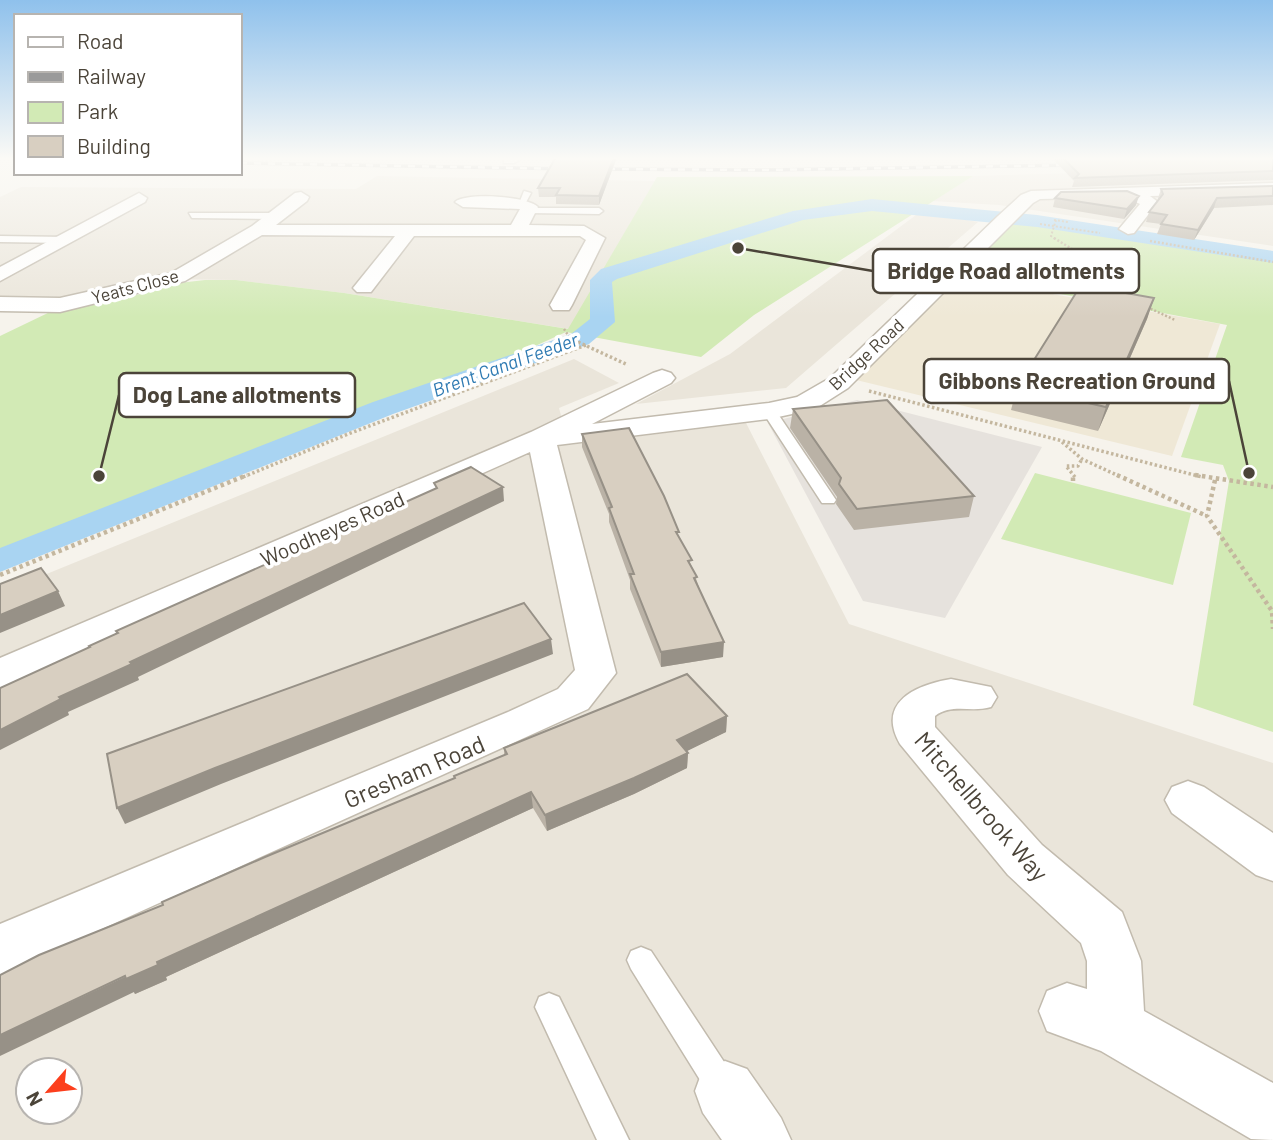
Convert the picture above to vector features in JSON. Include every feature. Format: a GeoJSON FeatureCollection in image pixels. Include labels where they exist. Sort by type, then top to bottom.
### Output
{"type":"FeatureCollection","features":[{"type":"Feature","properties":{"kind":"street"},"geometry":{"type":"LineString","coordinates":[[0,275],[118,210]]}},
{"type":"Feature","properties":{"kind":"street","name":"Yeats Close"},"geometry":{"type":"LineString","coordinates":[[0,304],[60,305],[178,277],[258,230],[284,210]]}},
{"type":"Feature","properties":{"kind":"street"},"geometry":{"type":"LineString","coordinates":[[517,230],[523,210]]}},
{"type":"Feature","properties":{"kind":"street","name":"Bridge Road"},"geometry":{"type":"LineString","coordinates":[[541,438],[769,411],[806,403],[839,383],[1016,210]]}},
{"type":"Feature","properties":{"kind":"street"},"geometry":{"type":"LineString","coordinates":[[1128,229],[1143,210]]}},
{"type":"Feature","properties":{"kind":"street"},"geometry":{"type":"LineString","coordinates":[[258,230],[584,232],[596,238],[561,305]]}},
{"type":"Feature","properties":{"kind":"street"},"geometry":{"type":"LineString","coordinates":[[364,288],[409,230]]}},
{"type":"Feature","properties":{"kind":"street","name":"Woodheyes Road"},"geometry":{"type":"LineString","coordinates":[[0,674],[499,454],[541,438],[662,378]]}},
{"type":"Feature","properties":{"kind":"street","name":"Gresham Road"},"geometry":{"type":"LineString","coordinates":[[0,950],[573,699],[596,673],[541,438]]}},
{"type":"Feature","properties":{"kind":"street","name":"Mitchellbrook Way"},"geometry":{"type":"LineString","coordinates":[[976,697],[948,694],[932,698],[913,715],[911,723],[915,733],[1025,860],[1102,929],[1114,961],[1092,1019],[1273,1117]]}},
{"type":"Feature","properties":{"kind":"street"},"geometry":{"type":"LineString","coordinates":[[1188,800],[1273,860]]}},
{"type":"Feature","properties":{"kind":"street"},"geometry":{"type":"LineString","coordinates":[[724,1091],[759,1140]]}},
{"type":"Feature","properties":{"kind":"lane"},"geometry":{"type":"LineString","coordinates":[[592,210],[598,211]]}},
{"type":"Feature","properties":{"kind":"lane"},"geometry":{"type":"LineString","coordinates":[[192,215],[276,216]]}},
{"type":"Feature","properties":{"kind":"lane"},"geometry":{"type":"LineString","coordinates":[[0,239],[66,240]]}},
{"type":"Feature","properties":{"kind":"lane"},"geometry":{"type":"LineString","coordinates":[[769,411],[828,500]]}},
{"type":"Feature","properties":{"kind":"lane"},"geometry":{"type":"LineString","coordinates":[[641,960],[724,1091]]}},
{"type":"Feature","properties":{"kind":"lane"},"geometry":{"type":"LineString","coordinates":[[549,1007],[613,1140]]}},
{"type":"Feature","properties":{"kind":"path"},"geometry":{"type":"LineString","coordinates":[[1050,219],[1068,222]]}},
{"type":"Feature","properties":{"kind":"path"},"geometry":{"type":"LineString","coordinates":[[1056,220],[1051,236],[1072,249],[1077,264],[1119,284],[1139,303],[1175,320]]}},
{"type":"Feature","properties":{"kind":"path"},"geometry":{"type":"LineString","coordinates":[[570,338],[662,378]]}},
{"type":"Feature","properties":{"kind":"path"},"geometry":{"type":"LineString","coordinates":[[0,575],[348,434],[586,345]]}},
{"type":"Feature","properties":{"kind":"path"},"geometry":{"type":"LineString","coordinates":[[839,383],[1215,480],[1273,487]]}},
{"type":"Feature","properties":{"kind":"path"},"geometry":{"type":"LineString","coordinates":[[1059,439],[1082,459],[1207,516],[1272,611],[1273,629]]}},
{"type":"Feature","properties":{"kind":"path"},"geometry":{"type":"LineString","coordinates":[[1073,481],[1075,477],[1066,466],[1078,466],[1082,459]]}},
{"type":"Feature","properties":{"kind":"path"},"geometry":{"type":"LineString","coordinates":[[1207,516],[1215,480]]}},
{"type":"Feature","properties":{"kind":"shaded area"},"geometry":{"type":"Polygon","coordinates":[[[0,210],[638,210],[569,329],[344,293],[236,280],[154,279],[40,302],[0,300],[0,210]]]}},
{"type":"Feature","properties":{"kind":"shaded area"},"geometry":{"type":"Polygon","coordinates":[[[1034,210],[1273,210],[1273,246],[1034,210]]]}},
{"type":"Feature","properties":{"kind":"shaded area"},"geometry":{"type":"Polygon","coordinates":[[[920,212],[978,222],[786,388],[636,404],[730,354],[920,212]]]}},
{"type":"Feature","properties":{"kind":"shaded area"},"geometry":{"type":"Polygon","coordinates":[[[957,277],[1220,324],[1172,456],[852,379],[957,277]]]}},
{"type":"Feature","properties":{"kind":"shaded area"},"geometry":{"type":"Polygon","coordinates":[[[574,359],[619,383],[559,408],[569,445],[746,423],[849,624],[1273,763],[1273,1140],[0,1140],[0,593],[574,359]]]}},
{"type":"Feature","properties":{"kind":"shaded area"},"geometry":{"type":"Polygon","coordinates":[[[857,400],[1042,447],[945,618],[863,601],[768,423],[857,400]]]}},
{"type":"Feature","properties":{"kind":"green space"},"geometry":{"type":"Polygon","coordinates":[[[638,210],[919,210],[754,315],[701,357],[566,332],[491,366],[396,399],[0,552],[0,336],[52,311],[122,299],[179,283],[236,280],[344,293],[568,329],[638,210]]]}},
{"type":"Feature","properties":{"kind":"green space"},"geometry":{"type":"Polygon","coordinates":[[[1013,218],[1273,255],[1273,732],[1193,705],[1229,481],[1223,465],[1181,457],[1227,325],[958,275],[1013,218]]]}},
{"type":"Feature","properties":{"kind":"green space"},"geometry":{"type":"Polygon","coordinates":[[[1035,473],[1191,513],[1173,585],[1001,539],[1035,473]]]}},
{"type":"Feature","properties":{"kind":"building"},"geometry":{"type":"Polygon","coordinates":[[[1210,210],[1198,230],[1161,224],[1167,215],[1149,212],[1210,210]]]}},
{"type":"Feature","properties":{"kind":"building"},"geometry":{"type":"Polygon","coordinates":[[[1081,285],[1154,298],[1106,407],[1017,387],[1081,285]]]}},
{"type":"Feature","properties":{"kind":"building"},"geometry":{"type":"Polygon","coordinates":[[[887,400],[974,496],[857,509],[839,484],[841,478],[793,409],[887,400]]]}},
{"type":"Feature","properties":{"kind":"building"},"geometry":{"type":"Polygon","coordinates":[[[629,428],[664,496],[679,532],[676,532],[692,560],[688,561],[697,577],[694,578],[724,642],[661,652],[630,574],[634,574],[609,508],[612,507],[582,434],[629,428]]]}},
{"type":"Feature","properties":{"kind":"building"},"geometry":{"type":"Polygon","coordinates":[[[471,467],[503,487],[130,662],[132,664],[59,697],[61,699],[0,730],[0,688],[90,647],[118,633],[116,631],[437,488],[434,483],[471,467]]]}},
{"type":"Feature","properties":{"kind":"building"},"geometry":{"type":"Polygon","coordinates":[[[41,568],[58,591],[0,615],[0,584],[41,568]]]}},
{"type":"Feature","properties":{"kind":"building"},"geometry":{"type":"Polygon","coordinates":[[[524,603],[551,639],[117,808],[107,754],[524,603]]]}},
{"type":"Feature","properties":{"kind":"building"},"geometry":{"type":"Polygon","coordinates":[[[687,674],[727,716],[677,740],[688,753],[545,815],[531,792],[0,1035],[0,975],[39,955],[163,905],[162,902],[265,857],[455,778],[454,776],[507,754],[504,748],[687,674]]]}},
{"type":"Feature","properties":{"kind":"waterway","name":"Brent Canal Feeder"},"geometry":{"type":"LineString","coordinates":[[0,561],[383,408],[580,339],[603,322],[601,280],[609,274],[800,215],[835,210]]}},
{"type":"Feature","properties":{"kind":"waterway","name":"Brent Canal Feeder"},"geometry":{"type":"LineString","coordinates":[[926,210],[1037,221],[1273,257]]}},
{"type":"Feature","properties":{"kind":"place","name":"Bridge Road allotments"},"geometry":{"type":"Point","coordinates":[738,248]}},
{"type":"Feature","properties":{"kind":"place","name":"Gibbons Recreation Ground"},"geometry":{"type":"Point","coordinates":[1249,473]}},
{"type":"Feature","properties":{"kind":"place","name":"Dog Lane allotments"},"geometry":{"type":"Point","coordinates":[99,476]}}]}
